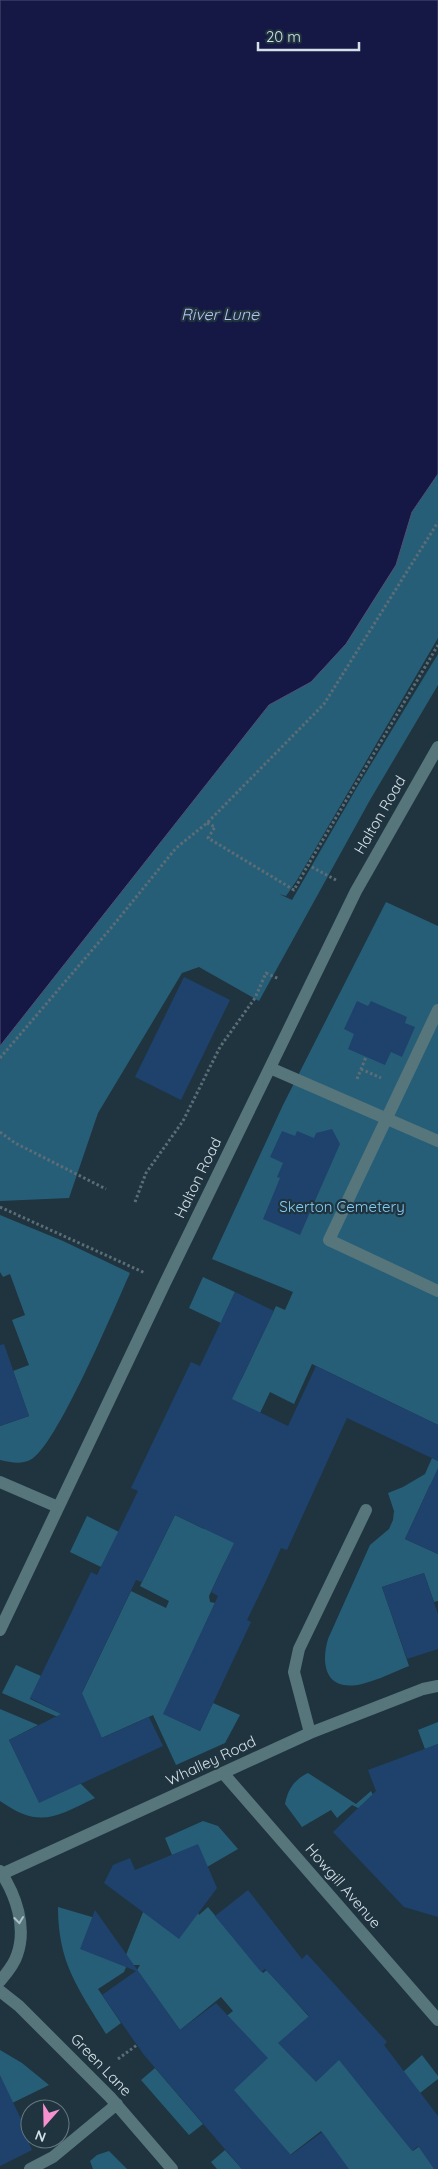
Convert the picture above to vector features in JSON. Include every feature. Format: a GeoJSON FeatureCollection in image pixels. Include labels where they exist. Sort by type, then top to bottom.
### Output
{"type":"FeatureCollection","features":[{"type":"Feature","properties":{"kind":"street","name":"Halton Road"},"geometry":{"type":"LineString","coordinates":[[0,1630],[165,1283],[356,891],[438,747]]}},
{"type":"Feature","properties":{"kind":"street"},"geometry":{"type":"LineString","coordinates":[[438,1010],[329,1240],[438,1291]]}},
{"type":"Feature","properties":{"kind":"street"},"geometry":{"type":"LineString","coordinates":[[270,1068],[438,1141]]}},
{"type":"Feature","properties":{"kind":"street"},"geometry":{"type":"LineString","coordinates":[[0,1482],[58,1507]]}},
{"type":"Feature","properties":{"kind":"street"},"geometry":{"type":"LineString","coordinates":[[310,1733],[294,1672],[299,1649],[366,1510]]}},
{"type":"Feature","properties":{"kind":"street","name":"Whalley Road"},"geometry":{"type":"LineString","coordinates":[[1,1873],[310,1733],[423,1689],[438,1686]]}},
{"type":"Feature","properties":{"kind":"street","name":"Howgill Avenue"},"geometry":{"type":"LineString","coordinates":[[223,1773],[437,2016]]}},
{"type":"Feature","properties":{"kind":"street"},"geometry":{"type":"LineString","coordinates":[[0,1981],[17,1956],[20,1941],[17,1905],[1,1873]]}},
{"type":"Feature","properties":{"kind":"street","name":"Green Lane"},"geometry":{"type":"LineString","coordinates":[[0,1990],[14,2001],[117,2104],[172,2169]]}},
{"type":"Feature","properties":{"kind":"street"},"geometry":{"type":"LineString","coordinates":[[30,2169],[53,2157],[117,2104]]}},
{"type":"Feature","properties":{"kind":"path"},"geometry":{"type":"LineString","coordinates":[[0,1058],[111,928],[176,848],[207,823],[324,704],[438,522]]}},
{"type":"Feature","properties":{"kind":"path"},"geometry":{"type":"LineString","coordinates":[[207,823],[214,827],[208,838],[294,890],[438,645]]}},
{"type":"Feature","properties":{"kind":"path"},"geometry":{"type":"LineString","coordinates":[[308,865],[336,880]]}},
{"type":"Feature","properties":{"kind":"path"},"geometry":{"type":"LineString","coordinates":[[135,1202],[146,1173],[183,1121],[220,1047],[255,998],[266,973],[278,979]]}},
{"type":"Feature","properties":{"kind":"path"},"geometry":{"type":"LineString","coordinates":[[357,1078],[366,1058]]}},
{"type":"Feature","properties":{"kind":"path"},"geometry":{"type":"LineString","coordinates":[[0,1132],[16,1143],[106,1189]]}},
{"type":"Feature","properties":{"kind":"path"},"geometry":{"type":"LineString","coordinates":[[0,1207],[165,1283]]}},
{"type":"Feature","properties":{"kind":"path"},"geometry":{"type":"LineString","coordinates":[[118,2059],[137,2045]]}},
{"type":"Feature","properties":{"kind":"green space"},"geometry":{"type":"Polygon","coordinates":[[[438,474],[438,638],[297,880],[286,896],[279,894],[292,900],[356,789],[438,654],[438,685],[370,800],[259,1001],[199,967],[182,973],[98,1113],[69,1198],[0,1201],[0,1046],[269,705],[311,682],[396,565],[412,512],[438,474]]]}},
{"type":"Feature","properties":{"kind":"green space","name":"Skerton Cemetery"},"geometry":{"type":"Polygon","coordinates":[[[386,902],[438,926],[438,1425],[312,1364],[294,1404],[270,1392],[250,1434],[287,1451],[224,1564],[209,1596],[210,1602],[215,1603],[164,1714],[200,1731],[213,1703],[240,1715],[225,1743],[176,1765],[153,1715],[79,1748],[72,1723],[2,1693],[16,1665],[41,1676],[30,1699],[70,1718],[131,1591],[166,1608],[169,1601],[140,1586],[175,1515],[204,1529],[214,1415],[242,1378],[276,1306],[285,1310],[293,1292],[212,1259],[283,1105],[386,902]]]}},
{"type":"Feature","properties":{"kind":"green space"},"geometry":{"type":"Polygon","coordinates":[[[0,1215],[63,1241],[130,1273],[99,1343],[69,1405],[54,1431],[41,1450],[30,1460],[19,1463],[0,1460],[0,1426],[29,1416],[13,1371],[29,1365],[12,1320],[25,1315],[10,1274],[3,1277],[0,1272],[0,1215]]]}},
{"type":"Feature","properties":{"kind":"green space"},"geometry":{"type":"Polygon","coordinates":[[[203,1277],[235,1292],[221,1323],[189,1308],[203,1277]]]}},
{"type":"Feature","properties":{"kind":"green space"},"geometry":{"type":"Polygon","coordinates":[[[432,1458],[438,1461],[438,1489],[430,1485],[405,1539],[438,1554],[438,1601],[434,1602],[424,1573],[382,1587],[409,1666],[362,1684],[350,1686],[341,1684],[334,1681],[326,1668],[325,1659],[328,1639],[370,1545],[389,1529],[393,1520],[394,1511],[388,1493],[403,1487],[425,1474],[432,1458]]]}},
{"type":"Feature","properties":{"kind":"green space"},"geometry":{"type":"Polygon","coordinates":[[[87,1516],[119,1532],[101,1567],[70,1552],[87,1516]]]}},
{"type":"Feature","properties":{"kind":"green space"},"geometry":{"type":"Polygon","coordinates":[[[0,1709],[38,1725],[9,1740],[37,1798],[80,1783],[95,1798],[58,1815],[48,1817],[26,1815],[0,1801],[0,1709]]]}},
{"type":"Feature","properties":{"kind":"green space"},"geometry":{"type":"Polygon","coordinates":[[[438,1722],[438,1744],[425,1749],[418,1730],[438,1722]]]}},
{"type":"Feature","properties":{"kind":"green space"},"geometry":{"type":"Polygon","coordinates":[[[308,1773],[356,1804],[371,1791],[381,1812],[358,1808],[352,1805],[337,1818],[331,1810],[302,1827],[285,1804],[292,1785],[308,1773]]]}},
{"type":"Feature","properties":{"kind":"green space"},"geometry":{"type":"Polygon","coordinates":[[[203,1821],[218,1826],[238,1849],[207,1867],[172,1855],[165,1838],[203,1821]]]}},
{"type":"Feature","properties":{"kind":"green space"},"geometry":{"type":"Polygon","coordinates":[[[189,1893],[199,1915],[208,1907],[263,1973],[267,1970],[337,2048],[361,2087],[413,2151],[421,2145],[434,2169],[310,2169],[330,2143],[321,2131],[290,2155],[192,2043],[233,2011],[221,1997],[180,2030],[137,1970],[140,1965],[127,1965],[124,1972],[98,1989],[121,2023],[106,2034],[79,1988],[66,1960],[59,1927],[58,1907],[92,1917],[122,1965],[147,1902],[189,1893]]]}},
{"type":"Feature","properties":{"kind":"green space"},"geometry":{"type":"Polygon","coordinates":[[[0,2050],[22,2063],[49,2085],[0,2109],[0,2050]]]}},
{"type":"Feature","properties":{"kind":"green space"},"geometry":{"type":"Polygon","coordinates":[[[422,2055],[438,2076],[438,2079],[420,2093],[403,2072],[422,2055]]]}},
{"type":"Feature","properties":{"kind":"green space"},"geometry":{"type":"Polygon","coordinates":[[[155,2068],[203,2124],[189,2135],[141,2080],[155,2068]]]}},
{"type":"Feature","properties":{"kind":"green space"},"geometry":{"type":"Polygon","coordinates":[[[225,2150],[242,2169],[217,2169],[211,2162],[225,2150]]]}},
{"type":"Feature","properties":{"kind":"green space"},"geometry":{"type":"Polygon","coordinates":[[[109,2151],[127,2169],[93,2169],[90,2161],[97,2155],[109,2151]]]}},
{"type":"Feature","properties":{"kind":"water","name":"River Lune"},"geometry":{"type":"Polygon","coordinates":[[[0,0],[438,0],[438,474],[412,512],[396,565],[346,644],[311,682],[269,705],[0,1046],[0,0]]]}},
{"type":"Feature","properties":{"kind":"building"},"geometry":{"type":"Polygon","coordinates":[[[184,977],[230,1000],[181,1100],[135,1077],[184,977]]]}},
{"type":"Feature","properties":{"kind":"building"},"geometry":{"type":"Polygon","coordinates":[[[357,1001],[368,1006],[371,1001],[407,1017],[405,1023],[415,1027],[402,1057],[391,1052],[385,1065],[348,1049],[354,1034],[344,1029],[357,1001]]]}},
{"type":"Feature","properties":{"kind":"building"},"geometry":{"type":"Polygon","coordinates":[[[332,1129],[340,1144],[300,1235],[263,1219],[280,1178],[277,1177],[283,1163],[270,1157],[282,1131],[295,1136],[297,1131],[314,1138],[316,1133],[332,1129]]]}},
{"type":"Feature","properties":{"kind":"building"},"geometry":{"type":"Polygon","coordinates":[[[235,1292],[274,1311],[232,1399],[288,1426],[316,1366],[438,1425],[438,1461],[347,1418],[287,1550],[281,1548],[247,1620],[251,1622],[200,1731],[163,1714],[218,1596],[211,1592],[234,1543],[175,1515],[142,1582],[136,1580],[82,1693],[102,1738],[149,1717],[163,1746],[39,1803],[9,1740],[61,1714],[30,1698],[91,1572],[97,1575],[138,1491],[131,1488],[191,1362],[200,1366],[235,1292]]]}},
{"type":"Feature","properties":{"kind":"building"},"geometry":{"type":"Polygon","coordinates":[[[4,1344],[29,1416],[0,1426],[0,1345],[4,1344]]]}},
{"type":"Feature","properties":{"kind":"building"},"geometry":{"type":"Polygon","coordinates":[[[438,1468],[438,1554],[405,1539],[438,1468]]]}},
{"type":"Feature","properties":{"kind":"building"},"geometry":{"type":"Polygon","coordinates":[[[424,1573],[438,1614],[438,1649],[407,1659],[382,1587],[424,1573]]]}},
{"type":"Feature","properties":{"kind":"building"},"geometry":{"type":"Polygon","coordinates":[[[438,1744],[438,1917],[404,1907],[333,1832],[376,1791],[368,1770],[438,1744]]]}},
{"type":"Feature","properties":{"kind":"building"},"geometry":{"type":"Polygon","coordinates":[[[198,1844],[217,1888],[179,1939],[104,1883],[113,1865],[130,1858],[135,1870],[198,1844]]]}},
{"type":"Feature","properties":{"kind":"building"},"geometry":{"type":"Polygon","coordinates":[[[248,1890],[302,1959],[307,1954],[387,2042],[384,2045],[438,2116],[438,2169],[434,2169],[418,2146],[412,2151],[339,2060],[316,2082],[278,2043],[309,2016],[265,1969],[261,1972],[215,1916],[248,1890]]]}},
{"type":"Feature","properties":{"kind":"building"},"geometry":{"type":"Polygon","coordinates":[[[95,1910],[180,2030],[216,2003],[268,2058],[234,2090],[291,2155],[322,2132],[349,2169],[242,2169],[144,2055],[102,1995],[136,1971],[80,1949],[95,1910]]]}},
{"type":"Feature","properties":{"kind":"building"},"geometry":{"type":"Polygon","coordinates":[[[0,2075],[20,2117],[20,2149],[32,2150],[0,2166],[0,2075]]]}}]}
